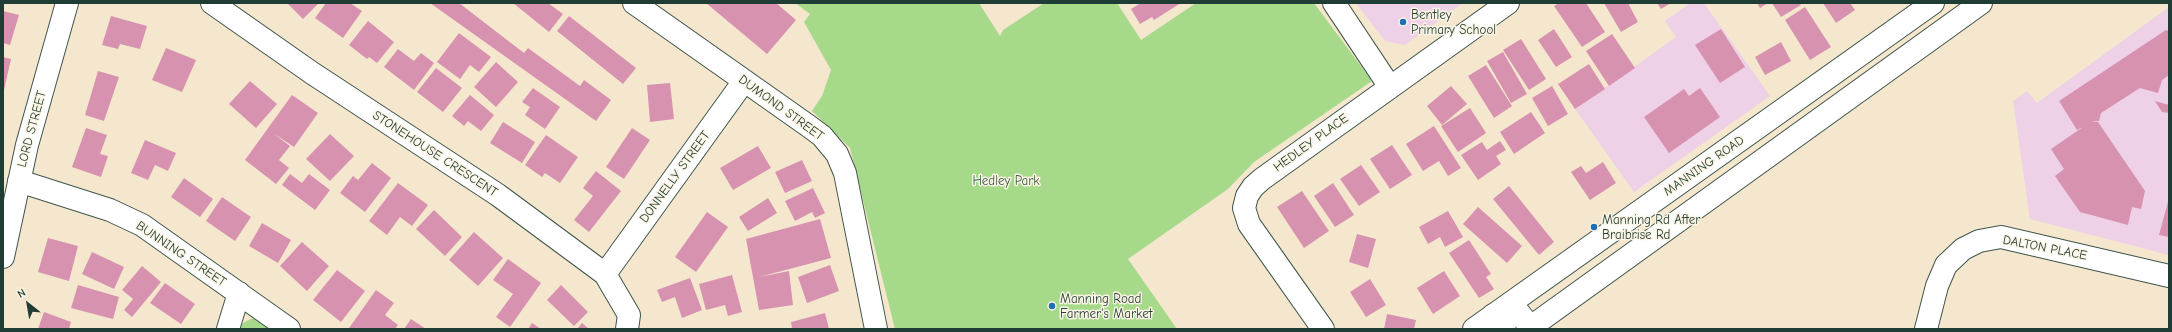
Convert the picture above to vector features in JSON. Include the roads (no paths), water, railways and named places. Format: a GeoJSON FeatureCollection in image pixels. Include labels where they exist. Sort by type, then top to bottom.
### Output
{"type":"FeatureCollection","features":[{"type":"Feature","properties":{"kind":"street","name":"LORD STREET"},"geometry":{"type":"LineString","coordinates":[[3,257],[27,145],[67,3]]}},
{"type":"Feature","properties":{"kind":"street","name":"STONEHOUSE CRESCENT"},"geometry":{"type":"LineString","coordinates":[[212,3],[312,73],[498,195],[605,274],[629,315],[627,329]]}},
{"type":"Feature","properties":{"kind":"street","name":"DUMOND STREET"},"geometry":{"type":"LineString","coordinates":[[634,3],[822,136],[834,149],[842,162],[876,329]]}},
{"type":"Feature","properties":{"kind":"street"},"geometry":{"type":"LineString","coordinates":[[1334,3],[1390,87]]}},
{"type":"Feature","properties":{"kind":"street","name":"HEDLEY PLACE"},"geometry":{"type":"LineString","coordinates":[[1323,329],[1244,215],[1245,203],[1253,187],[1262,179],[1508,3]]}},
{"type":"Feature","properties":{"kind":"street","name":"MANNING ROAD"},"geometry":{"type":"LineString","coordinates":[[1474,329],[1503,316],[1933,3]]}},
{"type":"Feature","properties":{"kind":"street"},"geometry":{"type":"LineString","coordinates":[[1503,316],[1530,328],[1981,3]]}},
{"type":"Feature","properties":{"kind":"street","name":"DONNELLY STREET"},"geometry":{"type":"LineString","coordinates":[[605,274],[744,81]]}},
{"type":"Feature","properties":{"kind":"street","name":"BUNNING STREET"},"geometry":{"type":"LineString","coordinates":[[19,181],[110,210],[142,225],[289,329]]}},
{"type":"Feature","properties":{"kind":"street","name":"DALTON PLACE"},"geometry":{"type":"LineString","coordinates":[[1926,329],[1936,286],[1946,265],[1963,249],[1980,241],[2001,237],[2169,276]]}},
{"type":"Feature","properties":{"kind":"street"},"geometry":{"type":"LineString","coordinates":[[228,329],[239,293]]}},
{"type":"Feature","properties":{"kind":"place","name":"Bentley Primary School"},"geometry":{"type":"Point","coordinates":[1403,22]}},
{"type":"Feature","properties":{"kind":"place","name":"Manning Rd After Braibrise Rd"},"geometry":{"type":"Point","coordinates":[1594,227]}},
{"type":"Feature","properties":{"kind":"place","name":"Manning Road Farmer's Market"},"geometry":{"type":"Point","coordinates":[1052,306]}},
{"type":"Feature","properties":{"kind":"park label","name":"Hedley Park"},"geometry":{"type":"Point","coordinates":[1006,181]}}]}
